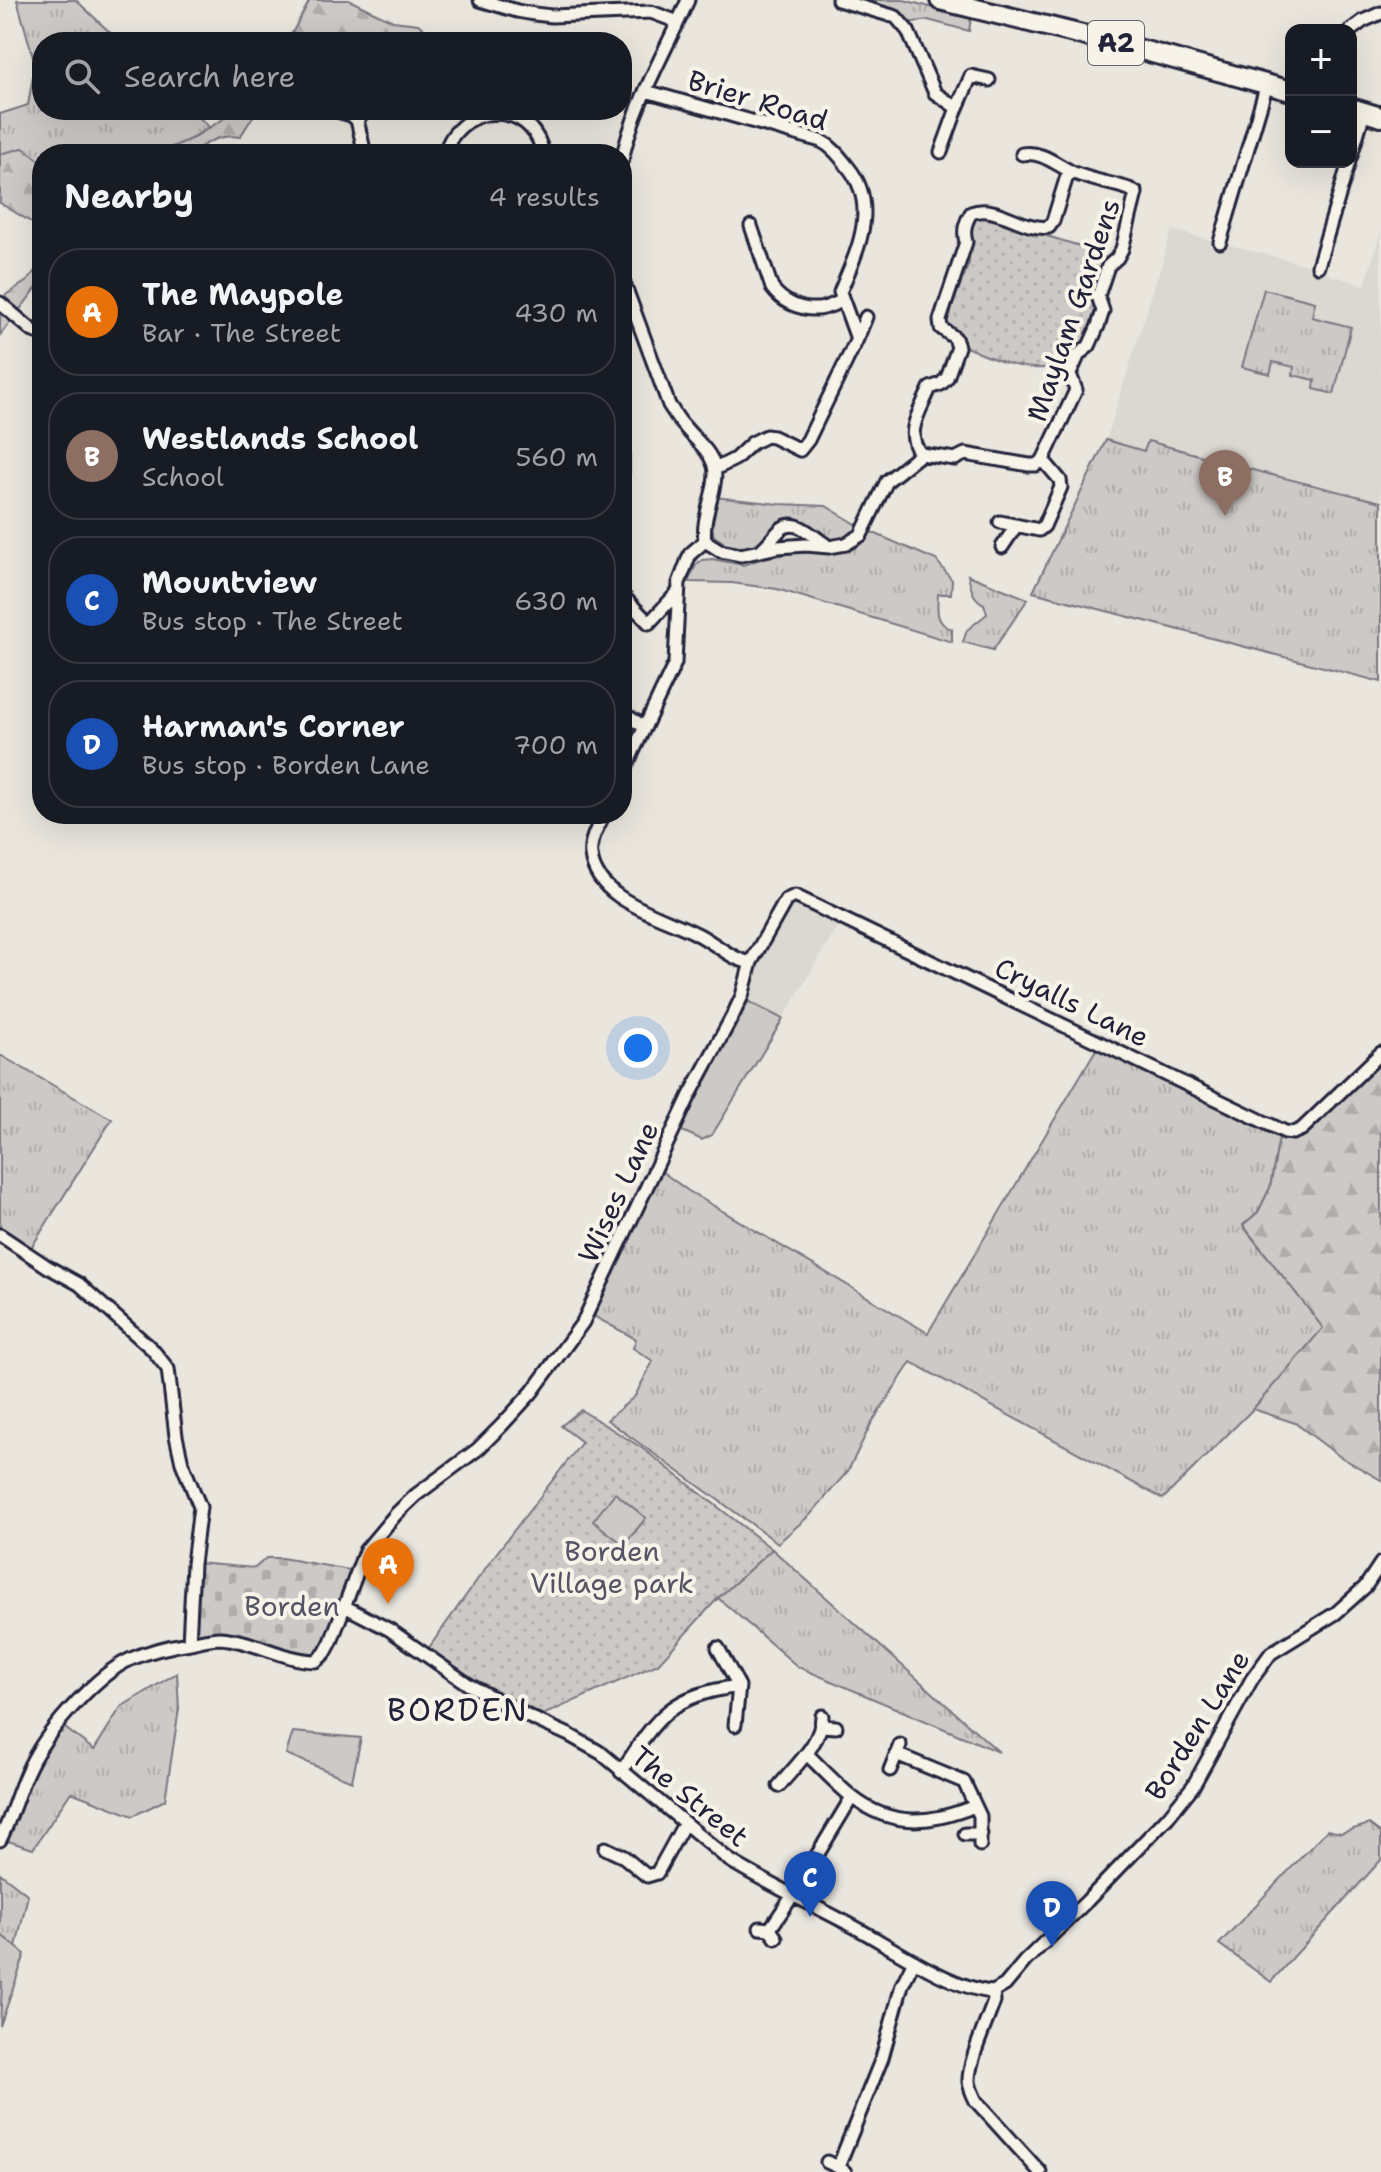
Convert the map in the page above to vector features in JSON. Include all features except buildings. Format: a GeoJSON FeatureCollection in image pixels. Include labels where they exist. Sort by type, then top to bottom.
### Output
{"type":"FeatureCollection","features":[{"type":"Feature","properties":{"kind":"main road","name":"A2"},"geometry":{"type":"LineString","coordinates":[[940,0],[998,8],[1285,89]]}},
{"type":"Feature","properties":{"kind":"street"},"geometry":{"type":"LineString","coordinates":[[480,0],[517,11],[552,16],[651,12],[678,22]]}},
{"type":"Feature","properties":{"kind":"street"},"geometry":{"type":"LineString","coordinates":[[625,144],[688,0]]}},
{"type":"Feature","properties":{"kind":"street"},"geometry":{"type":"LineString","coordinates":[[838,0],[896,17],[908,31],[935,93],[957,108]]}},
{"type":"Feature","properties":{"kind":"street"},"geometry":{"type":"LineString","coordinates":[[1357,26],[1381,13]]}},
{"type":"Feature","properties":{"kind":"street"},"geometry":{"type":"LineString","coordinates":[[941,152],[971,76],[989,80]]}},
{"type":"Feature","properties":{"kind":"street"},"geometry":{"type":"LineString","coordinates":[[1220,242],[1267,84]]}},
{"type":"Feature","properties":{"kind":"street","name":"Brier Road"},"geometry":{"type":"LineString","coordinates":[[646,91],[810,137],[827,144],[836,152],[856,177],[864,204],[864,228],[840,292],[842,301]]}},
{"type":"Feature","properties":{"kind":"street"},"geometry":{"type":"LineString","coordinates":[[1357,137],[1365,112]]}},
{"type":"Feature","properties":{"kind":"street"},"geometry":{"type":"LineString","coordinates":[[362,120],[364,144]]}},
{"type":"Feature","properties":{"kind":"street"},"geometry":{"type":"LineString","coordinates":[[448,144],[463,125],[471,120]]}},
{"type":"Feature","properties":{"kind":"street"},"geometry":{"type":"LineString","coordinates":[[520,120],[529,124],[540,144]]}},
{"type":"Feature","properties":{"kind":"street"},"geometry":{"type":"LineString","coordinates":[[1025,158],[1056,162],[1073,173]]}},
{"type":"Feature","properties":{"kind":"street"},"geometry":{"type":"LineString","coordinates":[[1318,266],[1347,168]]}},
{"type":"Feature","properties":{"kind":"street","name":"Maylam Gardens"},"geometry":{"type":"LineString","coordinates":[[1073,173],[1136,193],[1122,249],[1108,266],[1098,296],[1103,311],[1092,341],[1079,354],[1070,374],[1076,390],[1043,460],[1029,465],[965,454],[955,459],[921,454],[912,437],[914,425],[930,388],[947,378],[958,347],[955,338],[941,328],[940,320],[966,242],[963,232],[971,213],[984,210],[1037,228],[1049,227],[1067,176],[1073,173]]}},
{"type":"Feature","properties":{"kind":"street"},"geometry":{"type":"LineString","coordinates":[[751,226],[772,288],[778,297],[797,306],[820,310],[842,301],[857,339]]}},
{"type":"Feature","properties":{"kind":"street"},"geometry":{"type":"LineString","coordinates":[[0,303],[32,330]]}},
{"type":"Feature","properties":{"kind":"street"},"geometry":{"type":"LineString","coordinates":[[632,306],[669,405],[681,424],[707,452],[715,469],[703,528],[705,541],[721,551],[741,555],[771,548],[846,544],[861,535],[887,481],[921,454]]}},
{"type":"Feature","properties":{"kind":"street"},"geometry":{"type":"LineString","coordinates":[[632,316],[636,317]]}},
{"type":"Feature","properties":{"kind":"street"},"geometry":{"type":"LineString","coordinates":[[715,469],[735,459],[752,443],[766,436],[800,450],[808,440],[866,317]]}},
{"type":"Feature","properties":{"kind":"street"},"geometry":{"type":"LineString","coordinates":[[1000,522],[1039,530],[1044,526],[1061,487],[1060,480],[1043,460]]}},
{"type":"Feature","properties":{"kind":"street"},"geometry":{"type":"LineString","coordinates":[[758,551],[788,525],[801,527],[829,547]]}},
{"type":"Feature","properties":{"kind":"street"},"geometry":{"type":"LineString","coordinates":[[1002,547],[1016,526]]}},
{"type":"Feature","properties":{"kind":"street"},"geometry":{"type":"LineString","coordinates":[[632,754],[675,663],[679,583],[690,554],[705,541]]}},
{"type":"Feature","properties":{"kind":"street"},"geometry":{"type":"LineString","coordinates":[[632,605],[649,623],[678,592]]}},
{"type":"Feature","properties":{"kind":"street"},"geometry":{"type":"LineString","coordinates":[[632,719],[645,727]]}},
{"type":"Feature","properties":{"kind":"street"},"geometry":{"type":"LineString","coordinates":[[599,824],[593,836],[590,855],[599,877],[611,890],[627,902],[714,943],[744,963],[751,962]]}},
{"type":"Feature","properties":{"kind":"street","name":"Cryalls Lane"},"geometry":{"type":"LineString","coordinates":[[751,962],[786,900],[795,896],[1285,1132],[1302,1129],[1381,1053]]}},
{"type":"Feature","properties":{"kind":"street","name":"Wises Lane"},"geometry":{"type":"LineString","coordinates":[[189,1643],[217,1638],[241,1641],[303,1661],[316,1661],[325,1653],[346,1607],[365,1551],[416,1495],[478,1449],[502,1425],[532,1392],[583,1322],[690,1095],[742,996],[751,962]]}},
{"type":"Feature","properties":{"kind":"street"},"geometry":{"type":"LineString","coordinates":[[0,1235],[79,1284],[152,1349],[168,1369],[182,1463],[200,1507],[189,1643],[128,1660],[104,1677],[74,1706],[33,1760],[0,1840]]}},
{"type":"Feature","properties":{"kind":"street","name":"Borden Lane"},"geometry":{"type":"LineString","coordinates":[[993,1992],[1005,1985],[1168,1817],[1193,1786],[1252,1679],[1271,1653],[1336,1613],[1365,1587],[1381,1563]]}},
{"type":"Feature","properties":{"kind":"street"},"geometry":{"type":"LineString","coordinates":[[351,1591],[367,1619]]}},
{"type":"Feature","properties":{"kind":"street","name":"The Street"},"geometry":{"type":"LineString","coordinates":[[346,1607],[390,1630],[469,1685],[601,1753],[684,1824],[750,1873],[914,1961],[968,1987],[993,1992]]}},
{"type":"Feature","properties":{"kind":"street"},"geometry":{"type":"LineString","coordinates":[[718,1648],[739,1686],[735,1725]]}},
{"type":"Feature","properties":{"kind":"street"},"geometry":{"type":"LineString","coordinates":[[621,1772],[655,1722],[671,1708],[694,1695],[739,1686]]}},
{"type":"Feature","properties":{"kind":"street"},"geometry":{"type":"LineString","coordinates":[[779,1787],[807,1754],[822,1721],[836,1727]]}},
{"type":"Feature","properties":{"kind":"street"},"geometry":{"type":"LineString","coordinates":[[890,1770],[898,1750],[964,1782],[980,1816],[981,1839],[965,1834]]}},
{"type":"Feature","properties":{"kind":"street"},"geometry":{"type":"LineString","coordinates":[[807,1754],[852,1797],[884,1815],[926,1821],[948,1817],[975,1806]]}},
{"type":"Feature","properties":{"kind":"street"},"geometry":{"type":"LineString","coordinates":[[768,1932],[852,1797]]}},
{"type":"Feature","properties":{"kind":"street"},"geometry":{"type":"LineString","coordinates":[[605,1848],[624,1857],[647,1876],[657,1873],[684,1824]]}},
{"type":"Feature","properties":{"kind":"street"},"geometry":{"type":"LineString","coordinates":[[837,2167],[882,2058],[902,1985],[914,1961]]}},
{"type":"Feature","properties":{"kind":"street"},"geometry":{"type":"LineString","coordinates":[[993,1992],[994,2001],[971,2066],[971,2091],[976,2101],[1040,2172]]}},
{"type":"Feature","properties":{"kind":"shaded area"},"geometry":{"type":"Polygon","coordinates":[[[1172,230],[1318,266],[1331,275],[1365,285],[1381,231],[1381,682],[1033,592],[1106,440],[1172,230]]]}},
{"type":"Feature","properties":{"kind":"shaded area"},"geometry":{"type":"Polygon","coordinates":[[[795,904],[839,924],[783,1019],[747,1001],[760,958],[786,907],[795,904]]]}},
{"type":"Feature","properties":{"kind":"green space"},"geometry":{"type":"Polygon","coordinates":[[[17,0],[76,0],[110,32],[32,32],[32,53],[17,0]]]}},
{"type":"Feature","properties":{"kind":"green space"},"geometry":{"type":"Polygon","coordinates":[[[310,0],[349,0],[393,21],[418,24],[428,32],[292,32],[310,0]]]}},
{"type":"Feature","properties":{"kind":"green space"},"geometry":{"type":"Polygon","coordinates":[[[857,0],[904,0],[971,18],[969,31],[928,20],[907,23],[892,10],[857,0]]]}},
{"type":"Feature","properties":{"kind":"green space"},"geometry":{"type":"Polygon","coordinates":[[[32,82],[32,120],[202,120],[209,127],[180,144],[32,144],[32,155],[23,148],[0,154],[0,114],[28,105],[32,82]]]}},
{"type":"Feature","properties":{"kind":"green space"},"geometry":{"type":"Polygon","coordinates":[[[222,120],[251,120],[240,137],[223,137],[206,144],[179,144],[222,120]]]}},
{"type":"Feature","properties":{"kind":"green space"},"geometry":{"type":"Polygon","coordinates":[[[23,148],[32,155],[32,222],[0,203],[0,154],[23,148]]]}},
{"type":"Feature","properties":{"kind":"green space"},"geometry":{"type":"Polygon","coordinates":[[[981,216],[1093,250],[1106,258],[1092,295],[1096,307],[1085,340],[1076,346],[1065,371],[1061,365],[1025,367],[988,357],[966,347],[962,336],[946,322],[969,263],[970,229],[973,221],[981,216]]]}},
{"type":"Feature","properties":{"kind":"green space"},"geometry":{"type":"Polygon","coordinates":[[[32,275],[32,294],[0,335],[0,301],[32,275]]]}},
{"type":"Feature","properties":{"kind":"green space"},"geometry":{"type":"Polygon","coordinates":[[[1264,289],[1315,302],[1312,317],[1351,327],[1334,394],[1314,389],[1315,380],[1293,375],[1294,367],[1273,362],[1270,374],[1242,367],[1264,289]]]}},
{"type":"Feature","properties":{"kind":"green space"},"geometry":{"type":"Polygon","coordinates":[[[1106,440],[1144,451],[1148,441],[1381,502],[1381,682],[1033,592],[1106,440]]]}},
{"type":"Feature","properties":{"kind":"green space"},"geometry":{"type":"Polygon","coordinates":[[[714,497],[826,506],[861,527],[853,537],[834,545],[796,523],[768,542],[745,552],[722,546],[723,542],[714,536],[711,522],[714,497]]]}},
{"type":"Feature","properties":{"kind":"green space"},"geometry":{"type":"Polygon","coordinates":[[[869,531],[936,560],[952,580],[951,594],[938,594],[937,605],[942,624],[952,629],[952,642],[777,589],[732,583],[688,582],[702,560],[743,565],[793,553],[834,551],[869,531]]]}},
{"type":"Feature","properties":{"kind":"green space"},"geometry":{"type":"Polygon","coordinates":[[[968,575],[1028,599],[993,650],[963,642],[967,630],[987,614],[984,604],[973,592],[968,575]]]}},
{"type":"Feature","properties":{"kind":"green space"},"geometry":{"type":"Polygon","coordinates":[[[747,1001],[783,1019],[712,1135],[702,1140],[680,1130],[747,1001]]]}},
{"type":"Feature","properties":{"kind":"green space"},"geometry":{"type":"Polygon","coordinates":[[[1098,1046],[1279,1138],[1270,1188],[1258,1212],[1243,1226],[1324,1328],[1253,1409],[1163,1499],[911,1362],[871,1424],[848,1471],[810,1515],[778,1543],[607,1420],[635,1396],[653,1361],[633,1348],[636,1339],[595,1317],[595,1312],[661,1171],[687,1190],[928,1333],[1098,1046]]]}},
{"type":"Feature","properties":{"kind":"green space"},"geometry":{"type":"Polygon","coordinates":[[[0,1055],[112,1119],[31,1248],[0,1227],[0,1055]]]}},
{"type":"Feature","properties":{"kind":"green space"},"geometry":{"type":"Polygon","coordinates":[[[1378,1062],[1381,1065],[1381,1480],[1339,1456],[1295,1423],[1253,1409],[1323,1328],[1243,1225],[1258,1212],[1270,1188],[1279,1138],[1289,1140],[1303,1137],[1378,1062]]]}},
{"type":"Feature","properties":{"kind":"green space","name":"Borden Village park"},"geometry":{"type":"Polygon","coordinates":[[[581,1410],[642,1448],[772,1549],[718,1598],[658,1664],[543,1715],[476,1680],[428,1649],[582,1442],[561,1426],[581,1410]]]}},
{"type":"Feature","properties":{"kind":"green space"},"geometry":{"type":"Polygon","coordinates":[[[615,1493],[646,1518],[624,1545],[593,1521],[615,1493]]]}},
{"type":"Feature","properties":{"kind":"green space"},"geometry":{"type":"Polygon","coordinates":[[[772,1549],[999,1752],[798,1667],[718,1598],[772,1549]]]}},
{"type":"Feature","properties":{"kind":"green space","name":"Borden"},"geometry":{"type":"Polygon","coordinates":[[[266,1558],[350,1570],[335,1627],[315,1655],[301,1656],[221,1633],[197,1635],[195,1632],[197,1563],[255,1568],[266,1558]]]}},
{"type":"Feature","properties":{"kind":"green space"},"geometry":{"type":"Polygon","coordinates":[[[177,1673],[179,1709],[165,1800],[133,1816],[71,1792],[33,1849],[5,1840],[34,1765],[61,1725],[94,1750],[121,1707],[177,1673]]]}},
{"type":"Feature","properties":{"kind":"green space"},"geometry":{"type":"Polygon","coordinates":[[[293,1732],[361,1738],[352,1781],[286,1754],[293,1732]]]}},
{"type":"Feature","properties":{"kind":"green space"},"geometry":{"type":"Polygon","coordinates":[[[1369,1824],[1381,1833],[1381,1860],[1271,1982],[1219,1944],[1327,1830],[1341,1833],[1369,1824]]]}},
{"type":"Feature","properties":{"kind":"green space"},"geometry":{"type":"Polygon","coordinates":[[[0,1873],[28,1895],[16,1947],[0,1934],[0,1873]]]}},
{"type":"Feature","properties":{"kind":"green space"},"geometry":{"type":"Polygon","coordinates":[[[0,1934],[25,1954],[0,2026],[2,1982],[0,1934]]]}},
{"type":"Feature","properties":{"kind":"place","name":"Westlands School"},"geometry":{"type":"Point","coordinates":[1225,516]}},
{"type":"Feature","properties":{"kind":"place","name":"The Maypole"},"geometry":{"type":"Point","coordinates":[388,1604]}},
{"type":"Feature","properties":{"kind":"place","name":"Mountview"},"geometry":{"type":"Point","coordinates":[810,1917]}},
{"type":"Feature","properties":{"kind":"place","name":"Harman's Corner"},"geometry":{"type":"Point","coordinates":[1052,1947]}},
{"type":"Feature","properties":{"kind":"district","name":"BORDEN"},"geometry":{"type":"Point","coordinates":[458,1710]}}]}
